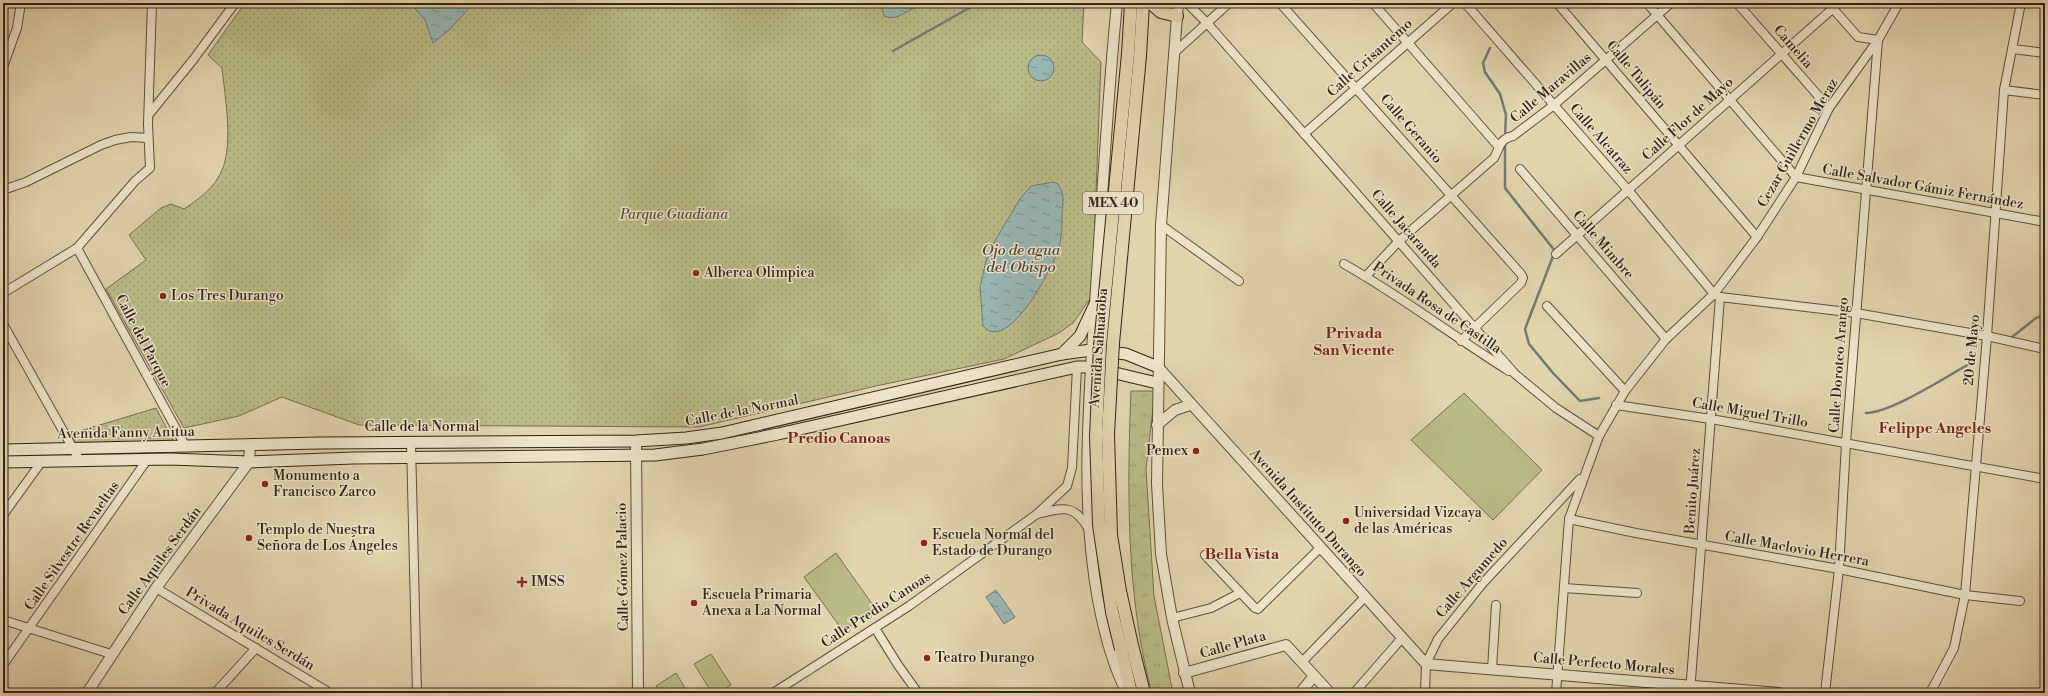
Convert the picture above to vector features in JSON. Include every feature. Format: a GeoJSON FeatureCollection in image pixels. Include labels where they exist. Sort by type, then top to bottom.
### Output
{"type":"FeatureCollection","features":[{"type":"Feature","properties":{"kind":"main road","name":"Avenida Sahuatoba"},"geometry":{"type":"LineString","coordinates":[[1130,3],[1128,54],[1100,346],[1096,436],[1099,526],[1112,612],[1144,693]]}},
{"type":"Feature","properties":{"kind":"main road","name":"Avenida Sahuatoba"},"geometry":{"type":"LineString","coordinates":[[1126,647],[1120,591],[1111,535],[1108,434],[1113,343],[1140,56],[1143,3]]}},
{"type":"Feature","properties":{"kind":"main road"},"geometry":{"type":"LineString","coordinates":[[1153,3],[1153,5],[1161,12],[1178,16]]}},
{"type":"Feature","properties":{"kind":"main road"},"geometry":{"type":"LineString","coordinates":[[1064,370],[1062,354],[1080,336],[1095,304]]}},
{"type":"Feature","properties":{"kind":"main road","name":"Calle de la Normal"},"geometry":{"type":"LineString","coordinates":[[250,445],[636,441],[686,438],[722,433],[1062,354],[1091,350],[1126,354],[1158,367]]}},
{"type":"Feature","properties":{"kind":"main road","name":"Calle de la Normal"},"geometry":{"type":"LineString","coordinates":[[249,462],[412,458],[636,456],[703,450],[1077,367],[1090,367],[1158,383]]}},
{"type":"Feature","properties":{"kind":"main road","name":"Avenida Fanny Anitua"},"geometry":{"type":"LineString","coordinates":[[3,450],[250,445]]}},
{"type":"Feature","properties":{"kind":"main road"},"geometry":{"type":"LineString","coordinates":[[171,459],[180,456],[186,447]]}},
{"type":"Feature","properties":{"kind":"main road","name":"Avenida Fanny Anitua"},"geometry":{"type":"LineString","coordinates":[[3,462],[171,459],[249,462]]}},
{"type":"Feature","properties":{"kind":"main road","name":"MEX 40"},"geometry":{"type":"LineString","coordinates":[[1126,647],[1131,693]]}},
{"type":"Feature","properties":{"kind":"street"},"geometry":{"type":"LineString","coordinates":[[3,66],[17,28],[21,3]]}},
{"type":"Feature","properties":{"kind":"street"},"geometry":{"type":"LineString","coordinates":[[3,293],[78,248],[135,181],[150,168],[148,138],[150,113],[152,3]]}},
{"type":"Feature","properties":{"kind":"street"},"geometry":{"type":"LineString","coordinates":[[150,113],[193,60],[235,3]]}},
{"type":"Feature","properties":{"kind":"street"},"geometry":{"type":"LineString","coordinates":[[1117,3],[1102,185],[1090,367],[1086,467],[1088,528],[1095,585],[1102,622],[1118,674],[1127,693]]}},
{"type":"Feature","properties":{"kind":"street"},"geometry":{"type":"LineString","coordinates":[[1178,3],[1161,225],[1157,484],[1161,554],[1172,618],[1190,693]]}},
{"type":"Feature","properties":{"kind":"street","name":"Calle Jacaranda"},"geometry":{"type":"LineString","coordinates":[[1187,3],[1207,23],[1515,374],[1556,408],[1599,436]]}},
{"type":"Feature","properties":{"kind":"street"},"geometry":{"type":"LineString","coordinates":[[1175,52],[1229,3]]}},
{"type":"Feature","properties":{"kind":"street","name":"Calle Geranio"},"geometry":{"type":"LineString","coordinates":[[1280,3],[1357,87],[1521,274],[1523,278],[1521,283],[1474,326]]}},
{"type":"Feature","properties":{"kind":"street"},"geometry":{"type":"LineString","coordinates":[[1373,3],[1498,146]]}},
{"type":"Feature","properties":{"kind":"street","name":"Calle Crisantemo"},"geometry":{"type":"LineString","coordinates":[[1304,134],[1452,3]]}},
{"type":"Feature","properties":{"kind":"street","name":"Calle Alcatraz"},"geometry":{"type":"LineString","coordinates":[[1465,3],[1628,190],[1717,296]]}},
{"type":"Feature","properties":{"kind":"street","name":"Calle Tulipán"},"geometry":{"type":"LineString","coordinates":[[1557,3],[1757,237]]}},
{"type":"Feature","properties":{"kind":"street"},"geometry":{"type":"LineString","coordinates":[[1647,3],[1796,177]]}},
{"type":"Feature","properties":{"kind":"street","name":"Calle Maravillas"},"geometry":{"type":"LineString","coordinates":[[1366,276],[1399,241],[1494,158],[1498,146],[1505,138],[1513,136],[1554,105],[1671,3]]}},
{"type":"Feature","properties":{"kind":"street","name":"Camelia"},"geometry":{"type":"LineString","coordinates":[[1737,3],[1829,108]]}},
{"type":"Feature","properties":{"kind":"street","name":"Cezar Guillermo Meraz"},"geometry":{"type":"LineString","coordinates":[[1556,693],[1569,518],[1599,436],[1625,391],[1666,339],[1717,296],[1796,177],[1829,108],[1878,40],[1899,3]]}},
{"type":"Feature","properties":{"kind":"street","name":"20 de Mayo"},"geometry":{"type":"LineString","coordinates":[[1930,693],[1954,648],[1965,595],[1987,336],[2004,90],[2021,3]]}},
{"type":"Feature","properties":{"kind":"street"},"geometry":{"type":"LineString","coordinates":[[1833,5],[1858,37],[1878,40]]}},
{"type":"Feature","properties":{"kind":"street","name":"Calle Flor de Mayo"},"geometry":{"type":"LineString","coordinates":[[1556,254],[1782,54],[1833,5]]}},
{"type":"Feature","properties":{"kind":"street","name":"Calle Doroteo Arango"},"geometry":{"type":"LineString","coordinates":[[1825,693],[1838,569],[1846,443],[1878,40]]}},
{"type":"Feature","properties":{"kind":"street"},"geometry":{"type":"LineString","coordinates":[[2013,48],[2045,53]]}},
{"type":"Feature","properties":{"kind":"street"},"geometry":{"type":"LineString","coordinates":[[2004,90],[2045,95]]}},
{"type":"Feature","properties":{"kind":"street"},"geometry":{"type":"LineString","coordinates":[[3,190],[26,182],[94,148],[115,140],[123,138],[148,138]]}},
{"type":"Feature","properties":{"kind":"street","name":"Calle Mimbre"},"geometry":{"type":"LineString","coordinates":[[1520,169],[1666,339]]}},
{"type":"Feature","properties":{"kind":"street","name":"Calle Salvador Gámiz Fernández"},"geometry":{"type":"LineString","coordinates":[[1796,177],[2045,222]]}},
{"type":"Feature","properties":{"kind":"street"},"geometry":{"type":"LineString","coordinates":[[1161,225],[1239,281]]}},
{"type":"Feature","properties":{"kind":"street","name":"Calle del Parque"},"geometry":{"type":"LineString","coordinates":[[78,248],[186,447]]}},
{"type":"Feature","properties":{"kind":"street","name":"Privada Rosa de Castilla"},"geometry":{"type":"LineString","coordinates":[[1344,264],[1366,276],[1460,341],[1515,374]]}},
{"type":"Feature","properties":{"kind":"street"},"geometry":{"type":"LineString","coordinates":[[1717,296],[1856,313],[1987,336],[2045,349]]}},
{"type":"Feature","properties":{"kind":"street","name":"Benito Juárez"},"geometry":{"type":"LineString","coordinates":[[1690,689],[1712,419],[1717,296]]}},
{"type":"Feature","properties":{"kind":"street"},"geometry":{"type":"LineString","coordinates":[[1547,306],[1625,391]]}},
{"type":"Feature","properties":{"kind":"street"},"geometry":{"type":"LineString","coordinates":[[3,324],[80,461]]}},
{"type":"Feature","properties":{"kind":"street"},"geometry":{"type":"LineString","coordinates":[[1460,341],[1474,326]]}},
{"type":"Feature","properties":{"kind":"street","name":"Calle Predio Canoas"},"geometry":{"type":"LineString","coordinates":[[773,693],[939,586],[1037,514],[1062,491],[1070,479],[1077,367]]}},
{"type":"Feature","properties":{"kind":"street","name":"Avenida Instituto Durango"},"geometry":{"type":"LineString","coordinates":[[1158,367],[1169,382],[1426,664]]}},
{"type":"Feature","properties":{"kind":"street"},"geometry":{"type":"LineString","coordinates":[[1158,383],[1169,382]]}},
{"type":"Feature","properties":{"kind":"street"},"geometry":{"type":"LineString","coordinates":[[1157,425],[1175,410],[1190,405]]}},
{"type":"Feature","properties":{"kind":"street","name":"Calle Miguel Trillo"},"geometry":{"type":"LineString","coordinates":[[1616,405],[1712,419],[2045,479]]}},
{"type":"Feature","properties":{"kind":"street","name":"Calle Gómez Palacio"},"geometry":{"type":"LineString","coordinates":[[636,441],[638,693]]}},
{"type":"Feature","properties":{"kind":"street"},"geometry":{"type":"LineString","coordinates":[[411,443],[417,693]]}},
{"type":"Feature","properties":{"kind":"street"},"geometry":{"type":"LineString","coordinates":[[249,462],[250,445]]}},
{"type":"Feature","properties":{"kind":"street","name":"Calle Silvestre Revueltas"},"geometry":{"type":"LineString","coordinates":[[3,665],[30,629],[147,460]]}},
{"type":"Feature","properties":{"kind":"street"},"geometry":{"type":"LineString","coordinates":[[3,515],[42,461]]}},
{"type":"Feature","properties":{"kind":"street","name":"Calle Aquiles Serdán"},"geometry":{"type":"LineString","coordinates":[[87,693],[111,654],[156,588],[249,462]]}},
{"type":"Feature","properties":{"kind":"street","name":"Calle Argumedo"},"geometry":{"type":"LineString","coordinates":[[1426,664],[1438,639],[1483,583],[1583,477]]}},
{"type":"Feature","properties":{"kind":"street"},"geometry":{"type":"LineString","coordinates":[[1037,514],[1058,509],[1071,509],[1083,519],[1088,528]]}},
{"type":"Feature","properties":{"kind":"street","name":"Calle Maclovio Herrera"},"geometry":{"type":"LineString","coordinates":[[1569,518],[1702,545],[1838,569],[1965,595],[2020,601]]}},
{"type":"Feature","properties":{"kind":"street"},"geometry":{"type":"LineString","coordinates":[[1205,555],[1240,593],[1255,608],[1258,609],[1320,548]]}},
{"type":"Feature","properties":{"kind":"street","name":"Privada Aquiles Serdán"},"geometry":{"type":"LineString","coordinates":[[156,588],[330,693]]}},
{"type":"Feature","properties":{"kind":"street"},"geometry":{"type":"LineString","coordinates":[[1564,588],[1637,593]]}},
{"type":"Feature","properties":{"kind":"street"},"geometry":{"type":"LineString","coordinates":[[1172,618],[1210,608],[1240,593]]}},
{"type":"Feature","properties":{"kind":"street"},"geometry":{"type":"LineString","coordinates":[[1330,693],[1302,662],[1365,597]]}},
{"type":"Feature","properties":{"kind":"street"},"geometry":{"type":"LineString","coordinates":[[1492,669],[1496,605]]}},
{"type":"Feature","properties":{"kind":"street"},"geometry":{"type":"LineString","coordinates":[[3,620],[111,654]]}},
{"type":"Feature","properties":{"kind":"street"},"geometry":{"type":"LineString","coordinates":[[875,628],[898,665],[918,693]]}},
{"type":"Feature","properties":{"kind":"street"},"geometry":{"type":"LineString","coordinates":[[1354,693],[1402,638]]}},
{"type":"Feature","properties":{"kind":"street","name":"Calle Plata"},"geometry":{"type":"LineString","coordinates":[[1184,673],[1283,646],[1288,647],[1302,662]]}},
{"type":"Feature","properties":{"kind":"street"},"geometry":{"type":"LineString","coordinates":[[215,693],[256,648]]}},
{"type":"Feature","properties":{"kind":"street"},"geometry":{"type":"LineString","coordinates":[[1425,693],[1426,664]]}},
{"type":"Feature","properties":{"kind":"street","name":"Calle Perfecto Morales"},"geometry":{"type":"LineString","coordinates":[[1426,664],[1557,674],[1690,689],[1779,693]]}},
{"type":"Feature","properties":{"kind":"street"},"geometry":{"type":"LineString","coordinates":[[1300,693],[1314,676]]}},
{"type":"Feature","properties":{"kind":"green space","name":"Parque Guadiana"},"geometry":{"type":"Polygon","coordinates":[[[245,3],[1084,3],[1082,42],[1101,62],[1092,296],[1073,323],[1059,333],[1004,359],[876,386],[699,427],[359,425],[282,397],[239,416],[184,428],[106,289],[146,260],[129,235],[161,208],[171,204],[184,209],[208,191],[219,176],[224,165],[227,152],[227,108],[222,68],[208,55],[245,3]]]}},
{"type":"Feature","properties":{"kind":"green space"},"geometry":{"type":"Polygon","coordinates":[[[1131,391],[1155,391],[1146,469],[1154,596],[1173,693],[1152,693],[1143,657],[1137,620],[1130,543],[1129,466],[1131,391]]]}},
{"type":"Feature","properties":{"kind":"green space"},"geometry":{"type":"Polygon","coordinates":[[[1464,393],[1542,470],[1493,520],[1411,440],[1464,393]]]}},
{"type":"Feature","properties":{"kind":"green space"},"geometry":{"type":"Polygon","coordinates":[[[156,408],[173,440],[77,446],[70,434],[156,408]]]}},
{"type":"Feature","properties":{"kind":"green space"},"geometry":{"type":"Polygon","coordinates":[[[836,553],[875,608],[843,631],[804,577],[836,553]]]}},
{"type":"Feature","properties":{"kind":"green space"},"geometry":{"type":"Polygon","coordinates":[[[711,654],[731,685],[718,693],[712,693],[694,664],[711,654]]]}},
{"type":"Feature","properties":{"kind":"green space"},"geometry":{"type":"Polygon","coordinates":[[[676,673],[688,693],[661,693],[656,686],[676,673]]]}},
{"type":"Feature","properties":{"kind":"water"},"geometry":{"type":"Polygon","coordinates":[[[410,3],[474,3],[449,30],[433,43],[425,20],[410,3]]]}},
{"type":"Feature","properties":{"kind":"water"},"geometry":{"type":"Polygon","coordinates":[[[881,3],[923,3],[904,14],[889,17],[884,16],[881,3]]]}},
{"type":"Feature","properties":{"kind":"water"},"geometry":{"type":"Polygon","coordinates":[[[1041,55],[1050,59],[1054,68],[1050,77],[1041,81],[1032,77],[1028,68],[1032,59],[1041,55]]]}},
{"type":"Feature","properties":{"kind":"water","name":"Ojo de agua del Obispo"},"geometry":{"type":"Polygon","coordinates":[[[1053,182],[1058,184],[1062,191],[1063,198],[1061,239],[1055,257],[1039,288],[1017,319],[1005,329],[993,332],[983,326],[980,287],[986,261],[996,239],[1020,199],[1031,186],[1053,182]]]}},
{"type":"Feature","properties":{"kind":"water"},"geometry":{"type":"Polygon","coordinates":[[[996,590],[1015,617],[1004,624],[986,597],[996,590]]]}},
{"type":"Feature","properties":{"kind":"waterway"},"geometry":{"type":"LineString","coordinates":[[893,51],[978,3]]}},
{"type":"Feature","properties":{"kind":"waterway"},"geometry":{"type":"LineString","coordinates":[[1490,48],[1483,63],[1485,72],[1500,94],[1506,115],[1505,137]]}},
{"type":"Feature","properties":{"kind":"waterway"},"geometry":{"type":"LineString","coordinates":[[1505,144],[1505,188],[1555,251],[1525,329],[1529,344],[1553,373],[1580,401],[1599,398]]}},
{"type":"Feature","properties":{"kind":"waterway"},"geometry":{"type":"LineString","coordinates":[[2012,337],[2036,318],[2045,315]]}},
{"type":"Feature","properties":{"kind":"waterway"},"geometry":{"type":"LineString","coordinates":[[1866,413],[1890,407],[1971,363]]}},
{"type":"Feature","properties":{"kind":"place","name":"Alberca Olimpica"},"geometry":{"type":"Point","coordinates":[696,273]}},
{"type":"Feature","properties":{"kind":"place","name":"Los Tres Durango"},"geometry":{"type":"Point","coordinates":[163,296]}},
{"type":"Feature","properties":{"kind":"place","name":"Pemex"},"geometry":{"type":"Point","coordinates":[1196,451]}},
{"type":"Feature","properties":{"kind":"place","name":"Monumento a Francisco Zarco"},"geometry":{"type":"Point","coordinates":[265,484]}},
{"type":"Feature","properties":{"kind":"place","name":"Universidad Vizcaya de las Américas"},"geometry":{"type":"Point","coordinates":[1346,521]}},
{"type":"Feature","properties":{"kind":"place","name":"Templo de Nuestra Señora de Los Ángeles"},"geometry":{"type":"Point","coordinates":[249,538]}},
{"type":"Feature","properties":{"kind":"place","name":"Escuela Normal del Estado de Durango"},"geometry":{"type":"Point","coordinates":[924,543]}},
{"type":"Feature","properties":{"kind":"place","name":"IMSS"},"geometry":{"type":"Point","coordinates":[522,582]}},
{"type":"Feature","properties":{"kind":"place","name":"Escuela Primaria Anexa a La Normal"},"geometry":{"type":"Point","coordinates":[694,603]}},
{"type":"Feature","properties":{"kind":"place","name":"Teatro Durango"},"geometry":{"type":"Point","coordinates":[927,658]}},
{"type":"Feature","properties":{"kind":"district","name":"Privada San Vicente"},"geometry":{"type":"Point","coordinates":[1354,342]}},
{"type":"Feature","properties":{"kind":"district","name":"Felippe Angeles"},"geometry":{"type":"Point","coordinates":[1935,428]}},
{"type":"Feature","properties":{"kind":"district","name":"Predio Canoas"},"geometry":{"type":"Point","coordinates":[839,438]}},
{"type":"Feature","properties":{"kind":"district","name":"Bella Vista"},"geometry":{"type":"Point","coordinates":[1242,554]}}]}
